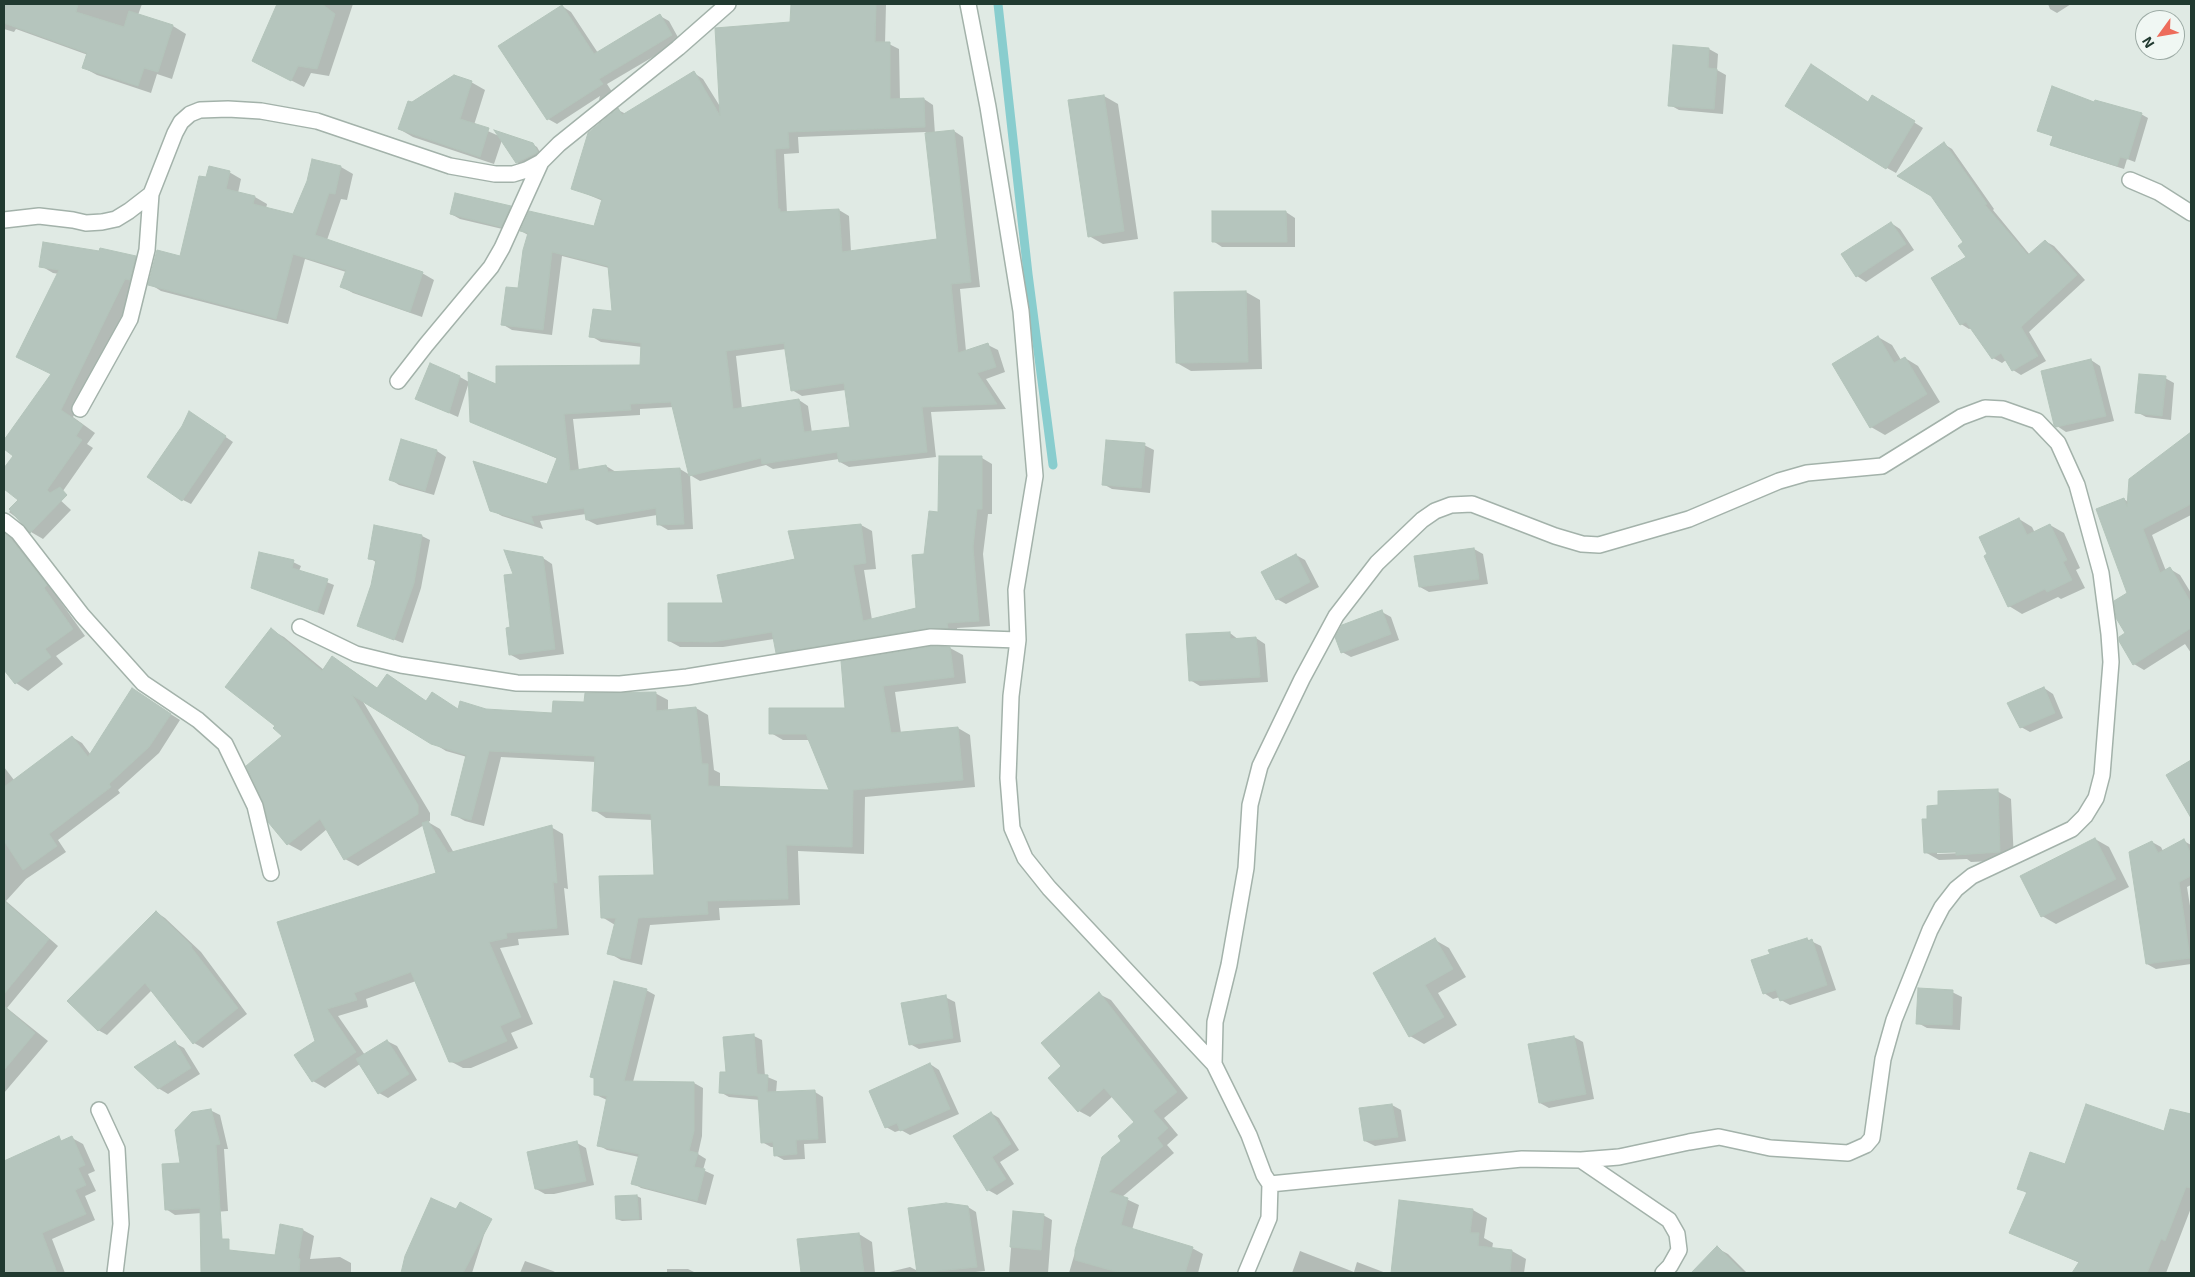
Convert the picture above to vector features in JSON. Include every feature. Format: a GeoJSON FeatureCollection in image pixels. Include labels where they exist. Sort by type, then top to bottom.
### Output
{"type":"FeatureCollection","features":[{"type":"Feature","properties":{"kind":"street"},"geometry":{"type":"LineString","coordinates":[[80,409],[130,319],[147,250],[151,194],[181,122],[190,114],[200,110],[228,109],[261,111],[317,121],[450,166],[495,174],[513,174],[541,162],[559,144],[678,48],[728,4]]}},
{"type":"Feature","properties":{"kind":"street"},"geometry":{"type":"LineString","coordinates":[[968,4],[988,107],[1021,311],[1035,476],[1016,590],[1018,640],[1011,696],[1008,778],[1012,828],[1026,858],[1050,888],[1214,1064],[1249,1135],[1264,1175],[1270,1184],[1269,1218],[1246,1273]]}},
{"type":"Feature","properties":{"kind":"street"},"geometry":{"type":"LineString","coordinates":[[398,381],[491,267],[502,248],[541,162]]}},
{"type":"Feature","properties":{"kind":"street"},"geometry":{"type":"LineString","coordinates":[[2130,180],[2158,192],[2191,213]]}},
{"type":"Feature","properties":{"kind":"street"},"geometry":{"type":"LineString","coordinates":[[5,223],[39,216],[86,223],[102,222],[116,219],[151,194]]}},
{"type":"Feature","properties":{"kind":"street"},"geometry":{"type":"LineString","coordinates":[[1214,1064],[1215,1022],[1229,965],[1246,868],[1250,805],[1260,766],[1302,679],[1336,616],[1377,562],[1422,520],[1435,511],[1451,505],[1472,504],[1555,536],[1582,544],[1599,545],[1689,519],[1779,482],[1807,473],[1882,466],[1961,418],[1985,408],[2003,409],[2037,421],[2046,428],[2058,443],[2077,485],[2101,573],[2109,634],[2111,662],[2102,775],[2096,798],[2085,816],[2072,829],[1972,876],[1956,889],[1942,907],[1930,930],[1894,1020],[1883,1059],[1872,1138],[1866,1145],[1848,1153],[1770,1148],[1719,1138],[1688,1142],[1619,1157],[1581,1160],[1522,1159],[1270,1184]]}},
{"type":"Feature","properties":{"kind":"street"},"geometry":{"type":"LineString","coordinates":[[4,521],[18,532],[82,615],[143,683],[198,720],[225,744],[254,806],[271,873]]}},
{"type":"Feature","properties":{"kind":"street"},"geometry":{"type":"LineString","coordinates":[[300,627],[356,654],[401,665],[517,683],[620,684],[688,677],[931,637],[1018,640]]}},
{"type":"Feature","properties":{"kind":"street"},"geometry":{"type":"LineString","coordinates":[[100,1110],[117,1149],[121,1224],[115,1273]]}},
{"type":"Feature","properties":{"kind":"street"},"geometry":{"type":"LineString","coordinates":[[1581,1160],[1669,1220],[1677,1234],[1679,1250],[1670,1266],[1663,1273]]}},
{"type":"Feature","properties":{"kind":"building"},"geometry":{"type":"Polygon","coordinates":[[[4,4],[78,4],[76,12],[124,27],[129,11],[173,25],[158,72],[144,68],[138,86],[82,68],[87,53],[4,23],[4,4]]]}},
{"type":"Feature","properties":{"kind":"building"},"geometry":{"type":"Polygon","coordinates":[[[277,4],[322,4],[335,14],[317,69],[298,66],[291,81],[252,61],[277,4]]]}},
{"type":"Feature","properties":{"kind":"building"},"geometry":{"type":"Polygon","coordinates":[[[791,4],[876,4],[875,42],[890,42],[890,99],[924,98],[925,127],[788,132],[789,148],[775,149],[778,209],[780,209],[780,212],[839,209],[842,252],[937,239],[925,133],[954,130],[971,282],[951,284],[958,353],[988,343],[996,367],[977,373],[997,404],[922,407],[927,452],[839,462],[837,452],[762,464],[761,458],[689,476],[671,402],[630,404],[631,410],[564,414],[570,471],[606,465],[608,472],[680,468],[684,524],[657,525],[656,508],[586,520],[584,508],[531,516],[534,524],[490,511],[473,461],[547,484],[557,458],[470,422],[468,372],[496,384],[496,366],[640,365],[641,343],[589,337],[593,309],[612,311],[608,266],[552,252],[543,330],[501,325],[506,287],[518,288],[523,250],[528,233],[520,231],[529,211],[594,226],[602,199],[571,189],[588,133],[618,108],[622,115],[694,71],[720,116],[715,28],[790,22],[791,4]],[[784,343],[726,351],[733,409],[799,399],[804,432],[850,427],[844,383],[791,391],[784,343]]]}},
{"type":"Feature","properties":{"kind":"building"},"geometry":{"type":"Polygon","coordinates":[[[562,5],[594,54],[660,14],[672,35],[599,79],[603,84],[547,120],[498,46],[562,5]]]}},
{"type":"Feature","properties":{"kind":"building"},"geometry":{"type":"Polygon","coordinates":[[[1673,45],[1709,48],[1708,68],[1717,69],[1714,109],[1668,106],[1673,45]]]}},
{"type":"Feature","properties":{"kind":"building"},"geometry":{"type":"Polygon","coordinates":[[[1811,64],[1868,102],[1872,95],[1915,121],[1886,169],[1785,106],[1811,64]]]}},
{"type":"Feature","properties":{"kind":"building"},"geometry":{"type":"Polygon","coordinates":[[[454,75],[472,81],[460,119],[489,128],[480,157],[398,129],[408,101],[412,102],[454,75]]]}},
{"type":"Feature","properties":{"kind":"building"},"geometry":{"type":"Polygon","coordinates":[[[2052,86],[2094,102],[2095,100],[2142,113],[2128,159],[2120,157],[2117,166],[2050,145],[2053,136],[2037,131],[2052,86]]]}},
{"type":"Feature","properties":{"kind":"building"},"geometry":{"type":"Polygon","coordinates":[[[1104,95],[1124,231],[1088,237],[1068,100],[1104,95]]]}},
{"type":"Feature","properties":{"kind":"building"},"geometry":{"type":"Polygon","coordinates":[[[494,130],[533,143],[538,152],[516,163],[494,130]]]}},
{"type":"Feature","properties":{"kind":"building"},"geometry":{"type":"Polygon","coordinates":[[[1944,142],[1987,204],[1985,205],[2028,255],[2045,240],[2077,275],[2021,327],[2038,356],[2012,371],[2001,353],[1992,359],[1966,322],[1960,325],[1931,278],[1966,257],[1958,246],[1963,242],[1931,196],[1897,176],[1944,142]]]}},
{"type":"Feature","properties":{"kind":"building"},"geometry":{"type":"Polygon","coordinates":[[[312,159],[341,166],[335,194],[329,193],[315,235],[423,272],[410,312],[340,287],[346,270],[293,254],[276,319],[148,285],[157,250],[180,256],[199,176],[206,177],[209,166],[230,171],[226,189],[255,196],[253,204],[293,214],[307,181],[312,159]]]}},
{"type":"Feature","properties":{"kind":"building"},"geometry":{"type":"Polygon","coordinates":[[[455,193],[511,206],[501,227],[450,214],[455,193]]]}},
{"type":"Feature","properties":{"kind":"building"},"geometry":{"type":"Polygon","coordinates":[[[1212,211],[1286,211],[1287,242],[1212,242],[1212,211]]]}},
{"type":"Feature","properties":{"kind":"building"},"geometry":{"type":"Polygon","coordinates":[[[1891,222],[1906,244],[1856,277],[1841,254],[1891,222]]]}},
{"type":"Feature","properties":{"kind":"building"},"geometry":{"type":"Polygon","coordinates":[[[43,242],[99,251],[100,248],[136,256],[130,280],[125,279],[61,410],[83,425],[76,436],[82,440],[47,490],[50,493],[60,487],[67,495],[30,533],[9,509],[18,500],[4,489],[4,468],[13,456],[4,449],[4,440],[51,374],[16,357],[59,270],[39,267],[43,242]]]}},
{"type":"Feature","properties":{"kind":"building"},"geometry":{"type":"Polygon","coordinates":[[[1246,291],[1248,362],[1176,363],[1174,292],[1246,291]]]}},
{"type":"Feature","properties":{"kind":"building"},"geometry":{"type":"Polygon","coordinates":[[[1878,336],[1894,363],[1905,357],[1927,394],[1870,428],[1832,364],[1878,336]]]}},
{"type":"Feature","properties":{"kind":"building"},"geometry":{"type":"Polygon","coordinates":[[[2091,359],[2106,416],[2056,427],[2041,371],[2091,359]]]}},
{"type":"Feature","properties":{"kind":"building"},"geometry":{"type":"Polygon","coordinates":[[[430,363],[460,376],[449,413],[415,399],[430,363]]]}},
{"type":"Feature","properties":{"kind":"building"},"geometry":{"type":"Polygon","coordinates":[[[2139,374],[2166,376],[2162,416],[2135,413],[2139,374]]]}},
{"type":"Feature","properties":{"kind":"building"},"geometry":{"type":"Polygon","coordinates":[[[189,411],[226,436],[182,501],[147,477],[182,426],[189,411]]]}},
{"type":"Feature","properties":{"kind":"building"},"geometry":{"type":"Polygon","coordinates":[[[2191,432],[2191,504],[2143,529],[2160,573],[2170,567],[2191,603],[2191,628],[2133,665],[2119,641],[2119,637],[2125,633],[2116,618],[2114,601],[2127,593],[2096,509],[2124,498],[2127,507],[2129,479],[2191,432]]]}},
{"type":"Feature","properties":{"kind":"building"},"geometry":{"type":"Polygon","coordinates":[[[401,439],[437,450],[425,491],[389,480],[401,439]]]}},
{"type":"Feature","properties":{"kind":"building"},"geometry":{"type":"Polygon","coordinates":[[[1106,440],[1145,443],[1141,488],[1102,485],[1106,440]]]}},
{"type":"Feature","properties":{"kind":"building"},"geometry":{"type":"Polygon","coordinates":[[[939,456],[982,456],[982,509],[977,509],[973,547],[979,621],[947,623],[948,628],[929,628],[776,653],[772,632],[712,642],[668,641],[668,603],[723,603],[717,575],[795,559],[788,531],[861,524],[866,563],[853,565],[863,621],[916,608],[912,555],[924,554],[929,511],[938,512],[939,456]]]}},
{"type":"Feature","properties":{"kind":"building"},"geometry":{"type":"Polygon","coordinates":[[[2019,518],[2027,535],[2050,524],[2067,560],[2063,562],[2072,580],[2047,592],[2045,589],[2008,607],[1984,556],[1987,554],[1979,537],[2019,518]]]}},
{"type":"Feature","properties":{"kind":"building"},"geometry":{"type":"Polygon","coordinates":[[[374,525],[422,535],[414,583],[394,640],[357,626],[371,585],[376,560],[368,559],[374,525]]]}},
{"type":"Feature","properties":{"kind":"building"},"geometry":{"type":"Polygon","coordinates":[[[4,533],[11,539],[47,585],[44,588],[73,629],[45,649],[51,657],[15,684],[4,670],[4,533]]]}},
{"type":"Feature","properties":{"kind":"building"},"geometry":{"type":"Polygon","coordinates":[[[1474,548],[1479,579],[1419,587],[1414,556],[1474,548]]]}},
{"type":"Feature","properties":{"kind":"building"},"geometry":{"type":"Polygon","coordinates":[[[504,550],[543,557],[555,649],[509,655],[506,628],[510,627],[504,575],[513,574],[504,550]]]}},
{"type":"Feature","properties":{"kind":"building"},"geometry":{"type":"Polygon","coordinates":[[[259,552],[294,560],[292,568],[328,579],[317,612],[251,588],[259,552]]]}},
{"type":"Feature","properties":{"kind":"building"},"geometry":{"type":"Polygon","coordinates":[[[1296,554],[1310,582],[1276,600],[1261,572],[1296,554]]]}},
{"type":"Feature","properties":{"kind":"building"},"geometry":{"type":"Polygon","coordinates":[[[1382,610],[1391,634],[1341,653],[1335,637],[1342,625],[1382,610]]]}},
{"type":"Feature","properties":{"kind":"building"},"geometry":{"type":"Polygon","coordinates":[[[271,628],[322,671],[332,656],[377,688],[387,674],[426,701],[432,692],[458,709],[460,701],[486,709],[552,713],[553,701],[584,702],[585,693],[656,692],[656,711],[696,707],[702,764],[708,764],[708,786],[829,790],[806,734],[769,734],[769,708],[845,708],[841,661],[932,646],[950,647],[954,677],[883,686],[891,733],[958,727],[963,780],[853,790],[852,847],[786,845],[788,899],[707,901],[708,914],[638,918],[630,959],[607,954],[616,918],[601,918],[599,876],[654,875],[651,814],[592,811],[595,756],[489,751],[471,820],[451,815],[466,755],[431,744],[352,695],[418,805],[418,814],[344,860],[320,819],[287,845],[268,822],[263,802],[246,766],[282,736],[273,728],[275,726],[225,687],[271,628]]]}},
{"type":"Feature","properties":{"kind":"building"},"geometry":{"type":"Polygon","coordinates":[[[1230,632],[1230,639],[1256,637],[1260,677],[1189,681],[1186,634],[1230,632]]]}},
{"type":"Feature","properties":{"kind":"building"},"geometry":{"type":"Polygon","coordinates":[[[2044,687],[2055,713],[2020,728],[2007,703],[2044,687]]]}},
{"type":"Feature","properties":{"kind":"building"},"geometry":{"type":"Polygon","coordinates":[[[132,688],[171,714],[149,747],[109,784],[111,787],[49,834],[57,846],[23,870],[4,841],[4,787],[72,736],[88,757],[132,688]]]}},
{"type":"Feature","properties":{"kind":"building"},"geometry":{"type":"Polygon","coordinates":[[[2191,760],[2191,818],[2166,775],[2191,760]]]}},
{"type":"Feature","properties":{"kind":"building"},"geometry":{"type":"Polygon","coordinates":[[[1998,789],[2000,852],[1956,855],[1956,852],[1924,853],[1922,819],[1927,819],[1927,806],[1938,805],[1938,791],[1998,789]]]}},
{"type":"Feature","properties":{"kind":"building"},"geometry":{"type":"Polygon","coordinates":[[[428,821],[448,853],[552,825],[557,883],[553,882],[557,928],[506,933],[507,938],[489,942],[521,1017],[500,1026],[507,1041],[458,1062],[449,1062],[411,972],[354,993],[357,1000],[327,1009],[356,1052],[312,1082],[294,1055],[315,1041],[277,922],[436,873],[422,823],[428,821]]]}},
{"type":"Feature","properties":{"kind":"building"},"geometry":{"type":"Polygon","coordinates":[[[2095,838],[2116,879],[2041,917],[2020,876],[2095,838]]]}},
{"type":"Feature","properties":{"kind":"building"},"geometry":{"type":"Polygon","coordinates":[[[2184,839],[2191,854],[2191,876],[2179,882],[2190,958],[2146,964],[2129,852],[2152,841],[2158,853],[2184,839]]]}},
{"type":"Feature","properties":{"kind":"building"},"geometry":{"type":"Polygon","coordinates":[[[4,901],[49,939],[4,994],[4,901]]]}},
{"type":"Feature","properties":{"kind":"building"},"geometry":{"type":"Polygon","coordinates":[[[156,911],[192,946],[238,1008],[193,1044],[145,983],[98,1031],[67,1001],[156,911]]]}},
{"type":"Feature","properties":{"kind":"building"},"geometry":{"type":"Polygon","coordinates":[[[1435,938],[1453,969],[1425,985],[1444,1017],[1409,1037],[1373,973],[1435,938]]]}},
{"type":"Feature","properties":{"kind":"building"},"geometry":{"type":"Polygon","coordinates":[[[1807,938],[1808,941],[1812,939],[1827,985],[1780,1001],[1776,990],[1763,994],[1751,960],[1770,954],[1768,950],[1807,938]]]}},
{"type":"Feature","properties":{"kind":"building"},"geometry":{"type":"Polygon","coordinates":[[[614,981],[647,989],[624,1081],[694,1082],[694,1131],[689,1151],[698,1153],[694,1167],[705,1169],[697,1201],[631,1184],[639,1154],[597,1146],[607,1096],[594,1095],[594,1078],[590,1077],[614,981]]]}},
{"type":"Feature","properties":{"kind":"building"},"geometry":{"type":"Polygon","coordinates":[[[1918,988],[1953,990],[1952,1025],[1916,1024],[1918,988]]]}},
{"type":"Feature","properties":{"kind":"building"},"geometry":{"type":"Polygon","coordinates":[[[1099,992],[1177,1092],[1153,1111],[1168,1128],[1157,1138],[1163,1146],[1109,1192],[1128,1198],[1121,1225],[1193,1247],[1185,1273],[1121,1273],[1075,1260],[1075,1250],[1102,1157],[1121,1141],[1118,1136],[1134,1122],[1104,1088],[1078,1112],[1048,1078],[1061,1066],[1041,1043],[1099,992]]]}},
{"type":"Feature","properties":{"kind":"building"},"geometry":{"type":"Polygon","coordinates":[[[946,995],[953,1038],[909,1045],[901,1003],[946,995]]]}},
{"type":"Feature","properties":{"kind":"building"},"geometry":{"type":"Polygon","coordinates":[[[4,1006],[35,1033],[4,1070],[4,1006]]]}},
{"type":"Feature","properties":{"kind":"building"},"geometry":{"type":"Polygon","coordinates":[[[754,1034],[757,1074],[768,1075],[767,1092],[815,1090],[818,1139],[796,1140],[797,1154],[774,1156],[773,1142],[761,1143],[758,1096],[719,1093],[720,1072],[726,1072],[723,1037],[754,1034]]]}},
{"type":"Feature","properties":{"kind":"building"},"geometry":{"type":"Polygon","coordinates":[[[1574,1036],[1586,1094],[1539,1103],[1528,1044],[1574,1036]]]}},
{"type":"Feature","properties":{"kind":"building"},"geometry":{"type":"Polygon","coordinates":[[[387,1040],[409,1074],[378,1094],[356,1059],[387,1040]]]}},
{"type":"Feature","properties":{"kind":"building"},"geometry":{"type":"Polygon","coordinates":[[[175,1041],[191,1068],[158,1089],[134,1067],[175,1041]]]}},
{"type":"Feature","properties":{"kind":"building"},"geometry":{"type":"Polygon","coordinates":[[[930,1063],[950,1109],[900,1131],[897,1123],[885,1128],[869,1091],[930,1063]]]}},
{"type":"Feature","properties":{"kind":"building"},"geometry":{"type":"Polygon","coordinates":[[[1392,1104],[1398,1137],[1364,1141],[1359,1108],[1392,1104]]]}},
{"type":"Feature","properties":{"kind":"building"},"geometry":{"type":"Polygon","coordinates":[[[2086,1104],[2164,1131],[2170,1109],[2191,1114],[2191,1188],[2186,1187],[2165,1241],[2161,1239],[2147,1273],[2072,1273],[2079,1262],[2009,1233],[2027,1192],[2017,1189],[2030,1152],[2065,1164],[2086,1104]]]}},
{"type":"Feature","properties":{"kind":"building"},"geometry":{"type":"Polygon","coordinates":[[[211,1109],[220,1144],[216,1145],[222,1239],[229,1239],[229,1250],[275,1255],[280,1224],[303,1229],[298,1258],[300,1259],[299,1273],[201,1273],[200,1208],[165,1210],[162,1164],[180,1163],[175,1130],[192,1112],[211,1109]]]}},
{"type":"Feature","properties":{"kind":"building"},"geometry":{"type":"Polygon","coordinates":[[[991,1112],[1011,1144],[992,1157],[1006,1179],[987,1191],[953,1136],[991,1112]]]}},
{"type":"Feature","properties":{"kind":"building"},"geometry":{"type":"Polygon","coordinates":[[[59,1136],[61,1141],[72,1136],[85,1165],[78,1168],[86,1185],[75,1190],[86,1214],[42,1233],[57,1273],[4,1273],[4,1161],[59,1136]]]}},
{"type":"Feature","properties":{"kind":"building"},"geometry":{"type":"Polygon","coordinates":[[[577,1141],[586,1181],[535,1189],[527,1152],[577,1141]]]}},
{"type":"Feature","properties":{"kind":"building"},"geometry":{"type":"Polygon","coordinates":[[[637,1195],[639,1219],[616,1219],[615,1196],[637,1195]]]}},
{"type":"Feature","properties":{"kind":"building"},"geometry":{"type":"Polygon","coordinates":[[[431,1198],[456,1209],[460,1202],[492,1219],[463,1273],[401,1273],[405,1256],[431,1198]]]}},
{"type":"Feature","properties":{"kind":"building"},"geometry":{"type":"Polygon","coordinates":[[[1399,1200],[1473,1209],[1470,1233],[1479,1233],[1478,1246],[1512,1250],[1510,1273],[1391,1273],[1399,1200]]]}},
{"type":"Feature","properties":{"kind":"building"},"geometry":{"type":"Polygon","coordinates":[[[946,1203],[968,1206],[977,1267],[917,1273],[908,1208],[946,1203]]]}},
{"type":"Feature","properties":{"kind":"building"},"geometry":{"type":"Polygon","coordinates":[[[1013,1211],[1044,1214],[1041,1250],[1010,1247],[1013,1211]]]}},
{"type":"Feature","properties":{"kind":"building"},"geometry":{"type":"Polygon","coordinates":[[[859,1233],[864,1273],[801,1273],[797,1239],[859,1233]]]}},
{"type":"Feature","properties":{"kind":"building"},"geometry":{"type":"Polygon","coordinates":[[[1717,1246],[1744,1273],[1691,1273],[1717,1246]]]}},
{"type":"Feature","properties":{"kind":"waterway"},"geometry":{"type":"LineString","coordinates":[[998,4],[1028,274],[1053,465]]}}]}
